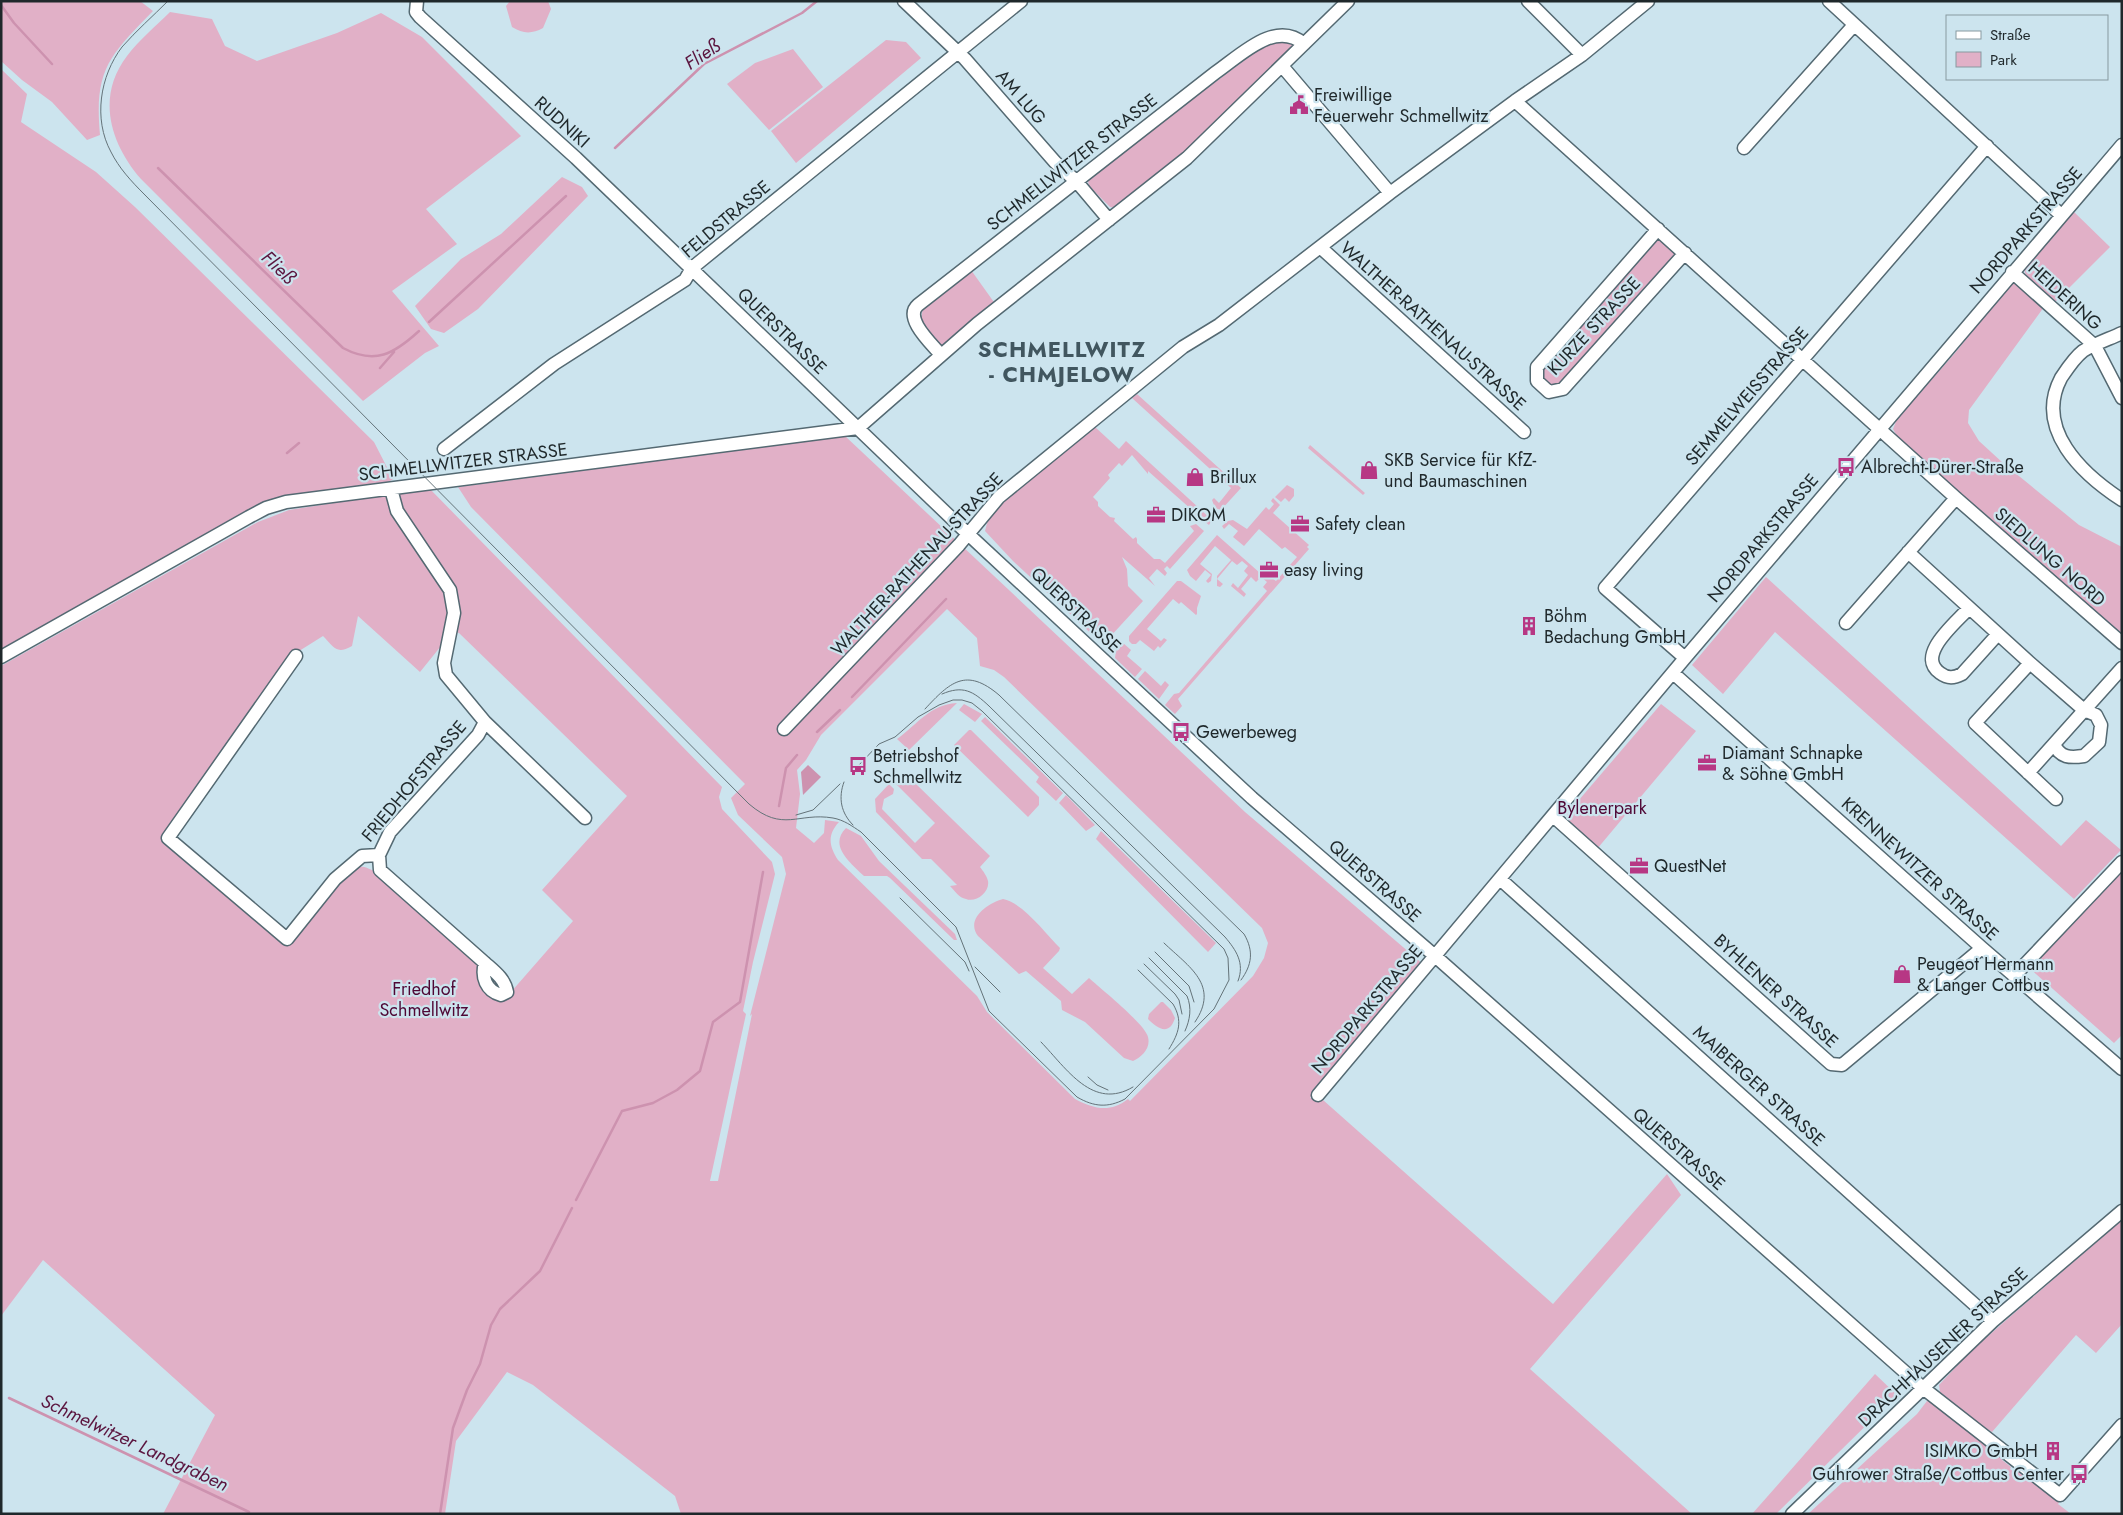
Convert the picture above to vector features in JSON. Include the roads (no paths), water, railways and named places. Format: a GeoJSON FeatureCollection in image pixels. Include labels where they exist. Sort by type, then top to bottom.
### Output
{"type":"FeatureCollection","features":[{"type":"Feature","properties":{"kind":"street","name":"RUDNIKI"},"geometry":{"type":"LineString","coordinates":[[417,1],[416,12],[420,17],[576,158],[692,268]]}},
{"type":"Feature","properties":{"kind":"street","name":"AM LUG"},"geometry":{"type":"LineString","coordinates":[[904,1],[958,51],[1055,162],[1077,182],[1109,220]]}},
{"type":"Feature","properties":{"kind":"street","name":"FELDSTRASSE"},"geometry":{"type":"LineString","coordinates":[[444,449],[554,364],[685,280],[692,268],[1020,1]]}},
{"type":"Feature","properties":{"kind":"street"},"geometry":{"type":"LineString","coordinates":[[858,428],[941,355],[1187,158],[1348,1]]}},
{"type":"Feature","properties":{"kind":"street"},"geometry":{"type":"LineString","coordinates":[[1528,1],[1582,55]]}},
{"type":"Feature","properties":{"kind":"street","name":"WALTHER-RATHENAU-STRASSE"},"geometry":{"type":"LineString","coordinates":[[784,729],[959,545],[999,497],[1175,353],[1218,325],[1390,193],[1515,101],[1582,55],[1648,1]]}},
{"type":"Feature","properties":{"kind":"street"},"geometry":{"type":"LineString","coordinates":[[1829,1],[2061,214]]}},
{"type":"Feature","properties":{"kind":"street"},"geometry":{"type":"LineString","coordinates":[[1744,148],[1854,25]]}},
{"type":"Feature","properties":{"kind":"street","name":"SCHMELLWITZER STRASSE"},"geometry":{"type":"LineString","coordinates":[[941,355],[916,323],[912,315],[914,308],[1215,73],[1265,38],[1276,35],[1296,37],[1304,44]]}},
{"type":"Feature","properties":{"kind":"street"},"geometry":{"type":"LineString","coordinates":[[1282,66],[1390,193]]}},
{"type":"Feature","properties":{"kind":"street"},"geometry":{"type":"LineString","coordinates":[[1515,101],[1880,428]]}},
{"type":"Feature","properties":{"kind":"street","name":"NORDPARKSTRASSE"},"geometry":{"type":"LineString","coordinates":[[1318,1095],[1673,672],[2061,214],[2122,145]]}},
{"type":"Feature","properties":{"kind":"street","name":"SEMMELWEISSTRASSE"},"geometry":{"type":"LineString","coordinates":[[1685,658],[1605,588],[1986,146]]}},
{"type":"Feature","properties":{"kind":"street","name":"KURZE STRASSE"},"geometry":{"type":"LineString","coordinates":[[1658,229],[1537,367],[1536,381],[1549,392],[1563,389],[1685,253]]}},
{"type":"Feature","properties":{"kind":"street","name":"WALTHER-RATHENAU-STRASSE"},"geometry":{"type":"LineString","coordinates":[[1320,247],[1524,432]]}},
{"type":"Feature","properties":{"kind":"street","name":"QUERSTRASSE"},"geometry":{"type":"LineString","coordinates":[[692,268],[968,534],[1252,798],[1435,956],[1923,1388],[2060,1495],[2122,1425]]}},
{"type":"Feature","properties":{"kind":"street","name":"HEIDERING"},"geometry":{"type":"LineString","coordinates":[[2012,272],[2095,346],[2122,398]]}},
{"type":"Feature","properties":{"kind":"street","name":"HEIDERING"},"geometry":{"type":"LineString","coordinates":[[2095,346],[2122,333]]}},
{"type":"Feature","properties":{"kind":"street"},"geometry":{"type":"LineString","coordinates":[[2095,346],[2083,352],[2072,362],[2058,385],[2054,396],[2054,425],[2058,437],[2072,455],[2100,485],[2122,500]]}},
{"type":"Feature","properties":{"kind":"street","name":"SCHMELLWITZER STRASSE"},"geometry":{"type":"LineString","coordinates":[[1,657],[266,508],[286,502],[858,428]]}},
{"type":"Feature","properties":{"kind":"street","name":"SIEDLUNG NORD"},"geometry":{"type":"LineString","coordinates":[[1880,428],[1956,498],[2122,643]]}},
{"type":"Feature","properties":{"kind":"street","name":"FRIEDHOFSTRASSE"},"geometry":{"type":"LineString","coordinates":[[296,656],[168,838],[287,939],[335,880],[362,856],[378,855],[390,832],[478,735],[485,722],[446,675],[444,663],[454,614],[450,590],[397,511],[391,489]]}},
{"type":"Feature","properties":{"kind":"street"},"geometry":{"type":"LineString","coordinates":[[1846,623],[1956,498]]}},
{"type":"Feature","properties":{"kind":"street"},"geometry":{"type":"LineString","coordinates":[[1908,552],[2084,710],[2096,715],[2101,725],[2099,742],[2084,756],[2074,758],[2064,756],[2058,752],[2054,744]]}},
{"type":"Feature","properties":{"kind":"street"},"geometry":{"type":"LineString","coordinates":[[1969,608],[1934,648],[1931,657],[1932,664],[1939,673],[1948,678],[1962,674],[1998,634]]}},
{"type":"Feature","properties":{"kind":"street"},"geometry":{"type":"LineString","coordinates":[[2030,663],[1975,723],[2056,799]]}},
{"type":"Feature","properties":{"kind":"street"},"geometry":{"type":"LineString","coordinates":[[2028,773],[2122,668]]}},
{"type":"Feature","properties":{"kind":"street","name":"KRENNEWITZER STRASSE"},"geometry":{"type":"LineString","coordinates":[[1673,672],[1982,948],[2122,1069]]}},
{"type":"Feature","properties":{"kind":"street"},"geometry":{"type":"LineString","coordinates":[[485,722],[585,818]]}},
{"type":"Feature","properties":{"kind":"street","name":"BYHLENER STRASSE"},"geometry":{"type":"LineString","coordinates":[[1553,816],[1831,1064],[1842,1065],[1982,948]]}},
{"type":"Feature","properties":{"kind":"street"},"geometry":{"type":"LineString","coordinates":[[378,855],[380,870],[485,963]]}},
{"type":"Feature","properties":{"kind":"street"},"geometry":{"type":"LineString","coordinates":[[2014,976],[2122,862]]}},
{"type":"Feature","properties":{"kind":"street","name":"MAIBERGER STRASSE"},"geometry":{"type":"LineString","coordinates":[[1500,879],[1994,1321]]}},
{"type":"Feature","properties":{"kind":"street","name":"DRACHHAUSENER STRASSE"},"geometry":{"type":"LineString","coordinates":[[1792,1514],[1994,1321],[2122,1211]]}},
{"type":"Feature","properties":{"kind":"waterway","name":"Fließ"},"geometry":{"type":"LineString","coordinates":[[615,148],[704,64],[802,13],[817,1]]}},
{"type":"Feature","properties":{"kind":"waterway","name":"Fließ"},"geometry":{"type":"LineString","coordinates":[[1,5],[14,23],[52,64]]}},
{"type":"Feature","properties":{"kind":"waterway","name":"Fließ"},"geometry":{"type":"LineString","coordinates":[[158,168],[343,348],[365,356],[384,354],[401,346],[419,331]]}},
{"type":"Feature","properties":{"kind":"waterway","name":"Fließ"},"geometry":{"type":"LineString","coordinates":[[429,322],[566,196]]}},
{"type":"Feature","properties":{"kind":"waterway","name":"Fließ"},"geometry":{"type":"LineString","coordinates":[[380,368],[394,352]]}},
{"type":"Feature","properties":{"kind":"waterway","name":"Fließ"},"geometry":{"type":"LineString","coordinates":[[287,453],[299,443]]}},
{"type":"Feature","properties":{"kind":"waterway","name":"Schmelwitzer Landgraben"},"geometry":{"type":"LineString","coordinates":[[852,697],[946,599]]}},
{"type":"Feature","properties":{"kind":"waterway"},"geometry":{"type":"LineString","coordinates":[[817,732],[840,710]]}},
{"type":"Feature","properties":{"kind":"waterway"},"geometry":{"type":"LineString","coordinates":[[779,806],[786,768],[797,755]]}},
{"type":"Feature","properties":{"kind":"waterway"},"geometry":{"type":"LineString","coordinates":[[576,1200],[622,1111],[653,1103],[677,1090],[700,1071],[713,1022],[740,1002],[763,872]]}},
{"type":"Feature","properties":{"kind":"waterway","name":"Schmelwitzer Landgraben"},"geometry":{"type":"LineString","coordinates":[[440,1514],[453,1428],[467,1390],[480,1364],[491,1325],[500,1309],[540,1271],[572,1208]]}},
{"type":"Feature","properties":{"kind":"waterway","name":"Schmelwitzer Landgraben"},"geometry":{"type":"LineString","coordinates":[[9,1398],[249,1512]]}},
{"type":"Feature","properties":{"kind":"tram line"},"geometry":{"type":"LineString","coordinates":[[168,1],[122,47],[108,71],[104,84],[101,112],[105,139],[114,158],[139,189],[749,804],[772,818],[781,820],[810,817],[833,818],[861,832],[956,927],[989,1011],[1077,1097],[1089,1103],[1107,1105],[1125,1099],[1214,1009],[1229,980],[1228,958],[1224,949],[972,703],[953,700],[939,705],[918,717],[895,737],[879,744],[858,766]]}},
{"type":"Feature","properties":{"kind":"tram line"},"geometry":{"type":"LineString","coordinates":[[925,709],[942,691],[959,681],[977,682],[987,686],[999,695],[1244,934],[1249,946],[1250,958],[1248,969],[1241,980]]}},
{"type":"Feature","properties":{"kind":"tram line"},"geometry":{"type":"LineString","coordinates":[[942,694],[956,690],[967,691],[973,693],[989,706],[1225,937],[1233,947],[1240,963],[1238,981]]}},
{"type":"Feature","properties":{"kind":"tram line"},"geometry":{"type":"LineString","coordinates":[[844,782],[841,794],[843,810],[853,825]]}},
{"type":"Feature","properties":{"kind":"tram line"},"geometry":{"type":"LineString","coordinates":[[796,815],[813,810],[840,784]]}},
{"type":"Feature","properties":{"kind":"tram line"},"geometry":{"type":"LineString","coordinates":[[900,898],[965,962],[969,971]]}},
{"type":"Feature","properties":{"kind":"tram line"},"geometry":{"type":"LineString","coordinates":[[1164,943],[1191,969],[1203,987],[1202,1009],[1195,1022]]}},
{"type":"Feature","properties":{"kind":"tram line"},"geometry":{"type":"LineString","coordinates":[[1155,952],[1189,986],[1194,1002]]}},
{"type":"Feature","properties":{"kind":"tram line"},"geometry":{"type":"LineString","coordinates":[[1149,958],[1187,996],[1190,1014],[1185,1031]]}},
{"type":"Feature","properties":{"kind":"tram line"},"geometry":{"type":"LineString","coordinates":[[1144,964],[1175,994],[1179,1000],[1182,1014]]}},
{"type":"Feature","properties":{"kind":"tram line"},"geometry":{"type":"LineString","coordinates":[[975,967],[1000,992]]}},
{"type":"Feature","properties":{"kind":"tram line"},"geometry":{"type":"LineString","coordinates":[[1138,970],[1173,1004],[1176,1010],[1179,1021],[1178,1027],[1169,1049]]}},
{"type":"Feature","properties":{"kind":"tram line"},"geometry":{"type":"LineString","coordinates":[[1041,1042],[1071,1074],[1082,1084],[1093,1090],[1105,1094],[1119,1093],[1133,1087]]}},
{"type":"Feature","properties":{"kind":"tram line"},"geometry":{"type":"LineString","coordinates":[[1088,1077],[1097,1085],[1108,1090]]}},
{"type":"Feature","properties":{"kind":"place","name":"Freiwillige Feuerwehr Schmellwitz"},"geometry":{"type":"Point","coordinates":[1299,105]}},
{"type":"Feature","properties":{"kind":"place","name":"Albrecht-Dürer-Straße"},"geometry":{"type":"Point","coordinates":[1846,467]}},
{"type":"Feature","properties":{"kind":"place","name":"SKB Service für KfZ- und Baumaschinen"},"geometry":{"type":"Point","coordinates":[1369,470]}},
{"type":"Feature","properties":{"kind":"place","name":"Brillux"},"geometry":{"type":"Point","coordinates":[1195,477]}},
{"type":"Feature","properties":{"kind":"place","name":"DIKOM"},"geometry":{"type":"Point","coordinates":[1156,515]}},
{"type":"Feature","properties":{"kind":"place","name":"Safety clean"},"geometry":{"type":"Point","coordinates":[1300,524]}},
{"type":"Feature","properties":{"kind":"place","name":"easy living"},"geometry":{"type":"Point","coordinates":[1269,570]}},
{"type":"Feature","properties":{"kind":"place","name":"Böhm Bedachung GmbH"},"geometry":{"type":"Point","coordinates":[1529,626]}},
{"type":"Feature","properties":{"kind":"place","name":"Gewerbeweg"},"geometry":{"type":"Point","coordinates":[1181,732]}},
{"type":"Feature","properties":{"kind":"place","name":"Diamant Schnapke & Söhne GmbH"},"geometry":{"type":"Point","coordinates":[1707,763]}},
{"type":"Feature","properties":{"kind":"place","name":"Betriebshof Schmellwitz"},"geometry":{"type":"Point","coordinates":[858,766]}},
{"type":"Feature","properties":{"kind":"place","name":"QuestNet"},"geometry":{"type":"Point","coordinates":[1639,866]}},
{"type":"Feature","properties":{"kind":"place","name":"Peugeot Hermann & Langer Cottbus"},"geometry":{"type":"Point","coordinates":[1902,974]}},
{"type":"Feature","properties":{"kind":"place","name":"ISIMKO GmbH"},"geometry":{"type":"Point","coordinates":[2053,1451]}},
{"type":"Feature","properties":{"kind":"place","name":"Guhrower Straße/Cottbus Center"},"geometry":{"type":"Point","coordinates":[2079,1474]}},
{"type":"Feature","properties":{"kind":"district","name":"SCHMELLWITZ - CHMJELOW"},"geometry":{"type":"Point","coordinates":[1062,362]}},
{"type":"Feature","properties":{"kind":"park label","name":"Bylenerpark"},"geometry":{"type":"Point","coordinates":[1602,808]}},
{"type":"Feature","properties":{"kind":"park label","name":"Friedhof Schmellwitz"},"geometry":{"type":"Point","coordinates":[424,1000]}}]}
